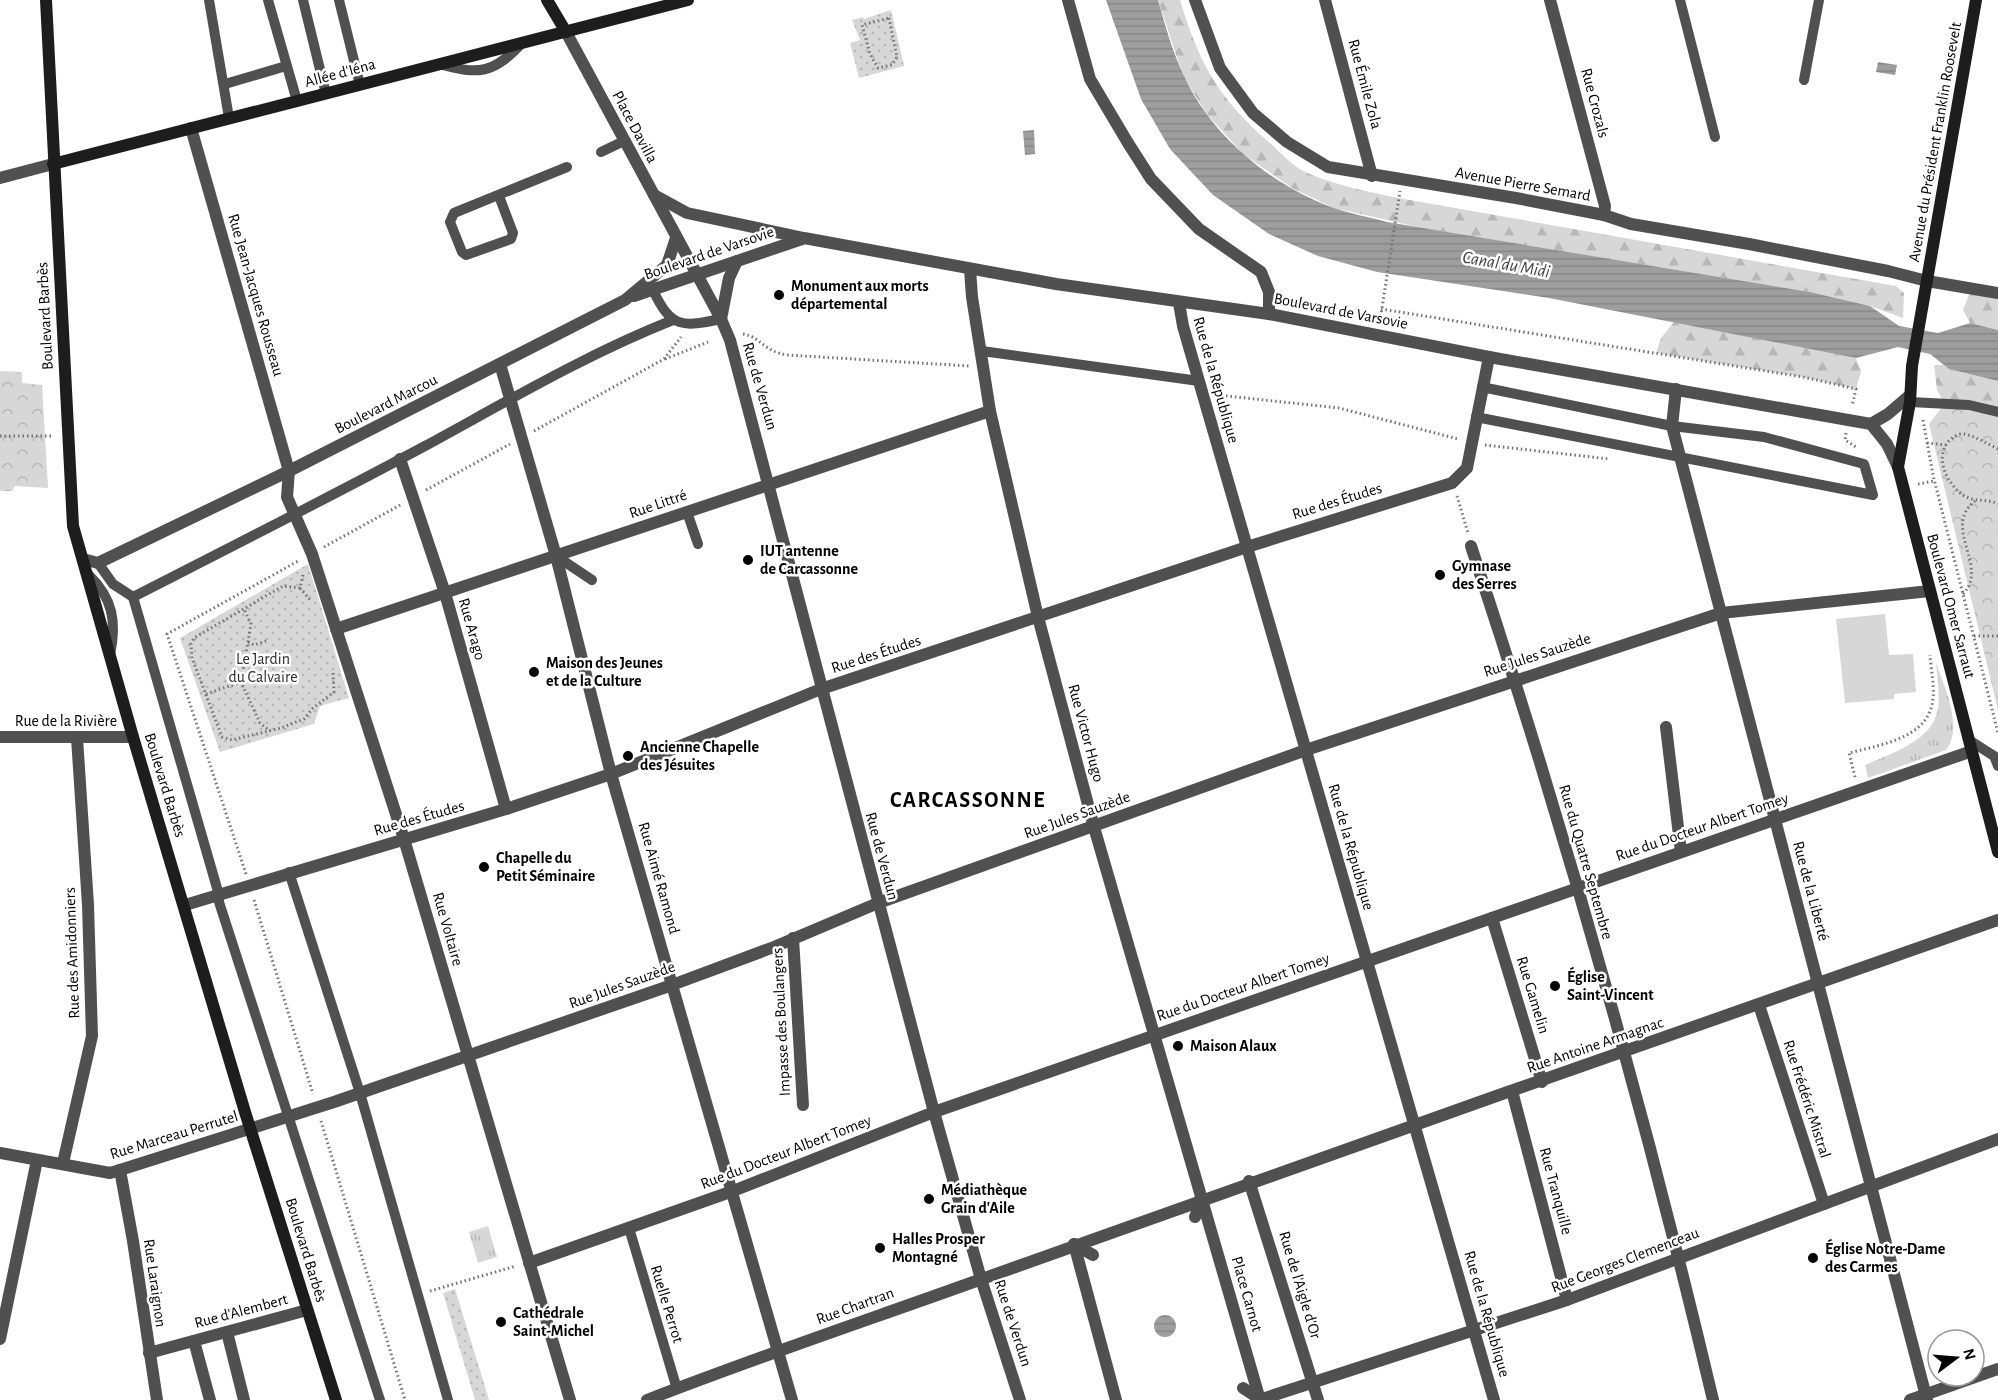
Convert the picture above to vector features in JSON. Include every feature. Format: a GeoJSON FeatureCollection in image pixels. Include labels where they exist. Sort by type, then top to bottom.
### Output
{"type":"FeatureCollection","features":[{"type":"Feature","properties":{"kind":"main road","name":"Boulevard Barbès"},"geometry":{"type":"LineString","coordinates":[[45,0],[73,526],[133,737],[250,1128],[336,1400]]}},
{"type":"Feature","properties":{"kind":"main road"},"geometry":{"type":"LineString","coordinates":[[547,0],[566,32]]}},
{"type":"Feature","properties":{"kind":"main road","name":"Allée d'Iéna"},"geometry":{"type":"LineString","coordinates":[[53,164],[566,32],[663,3],[688,0]]}},
{"type":"Feature","properties":{"kind":"main road","name":"Avenue du Président Franklin Roosevelt"},"geometry":{"type":"LineString","coordinates":[[1912,366],[1976,0]]}},
{"type":"Feature","properties":{"kind":"main road","name":"Boulevard Omer Sarraut"},"geometry":{"type":"LineString","coordinates":[[1912,366],[1914,400],[1898,467],[1998,852]]}},
{"type":"Feature","properties":{"kind":"street"},"geometry":{"type":"LineString","coordinates":[[1068,0],[1090,79],[1133,152],[1151,179],[1199,229],[1261,272],[1269,292],[1269,314]]}},
{"type":"Feature","properties":{"kind":"street","name":"Avenue Pierre Semard"},"geometry":{"type":"LineString","coordinates":[[1195,0],[1220,68],[1253,113],[1287,142],[1328,167],[1604,215],[1631,224],[1888,271],[1927,285],[1998,293]]}},
{"type":"Feature","properties":{"kind":"street","name":"Rue Émile Zola"},"geometry":{"type":"LineString","coordinates":[[1325,0],[1372,176]]}},
{"type":"Feature","properties":{"kind":"street","name":"Rue Crozals"},"geometry":{"type":"LineString","coordinates":[[1550,0],[1605,206],[1604,215]]}},
{"type":"Feature","properties":{"kind":"street","name":"Place Davilla"},"geometry":{"type":"LineString","coordinates":[[566,32],[676,238]]}},
{"type":"Feature","properties":{"kind":"street","name":"Rue Jean-Jacques Rousseau"},"geometry":{"type":"LineString","coordinates":[[191,128],[289,471]]}},
{"type":"Feature","properties":{"kind":"street","name":"Allée d'Iéna"},"geometry":{"type":"LineString","coordinates":[[0,178],[53,164]]}},
{"type":"Feature","properties":{"kind":"street","name":"Boulevard de Varsovie"},"geometry":{"type":"LineString","coordinates":[[653,195],[687,213],[804,238],[970,269],[1179,303],[1269,314],[1489,357],[1871,424]]}},
{"type":"Feature","properties":{"kind":"street","name":"Boulevard Marcou"},"geometry":{"type":"LineString","coordinates":[[99,563],[289,471],[625,300],[667,265],[676,238]]}},
{"type":"Feature","properties":{"kind":"street","name":"Rue de Verdun"},"geometry":{"type":"LineString","coordinates":[[676,238],[698,275],[728,336],[770,484],[821,689],[934,1112],[981,1279],[1020,1400]]}},
{"type":"Feature","properties":{"kind":"street","name":"Boulevard de Varsovie"},"geometry":{"type":"LineString","coordinates":[[625,300],[804,238]]}},
{"type":"Feature","properties":{"kind":"street"},"geometry":{"type":"LineString","coordinates":[[721,319],[729,278],[737,261]]}},
{"type":"Feature","properties":{"kind":"street","name":"Rue Victor Hugo"},"geometry":{"type":"LineString","coordinates":[[970,269],[972,297],[990,411],[1038,617],[1094,827],[1202,1199]]}},
{"type":"Feature","properties":{"kind":"street","name":"Rue de la République"},"geometry":{"type":"LineString","coordinates":[[1179,303],[1179,315],[1494,1400]]}},
{"type":"Feature","properties":{"kind":"street"},"geometry":{"type":"LineString","coordinates":[[1452,483],[1467,468],[1489,357]]}},
{"type":"Feature","properties":{"kind":"street","name":"Rue Aimé Ramond"},"geometry":{"type":"LineString","coordinates":[[500,364],[556,556],[611,774],[792,1400]]}},
{"type":"Feature","properties":{"kind":"street","name":"Rue de la Liberté"},"geometry":{"type":"LineString","coordinates":[[1676,389],[1672,426],[1926,1397]]}},
{"type":"Feature","properties":{"kind":"street"},"geometry":{"type":"LineString","coordinates":[[1898,467],[1887,444],[1871,424],[1914,400]]}},
{"type":"Feature","properties":{"kind":"street","name":"Rue Littré"},"geometry":{"type":"LineString","coordinates":[[336,629],[990,411]]}},
{"type":"Feature","properties":{"kind":"street","name":"Rue Arago"},"geometry":{"type":"LineString","coordinates":[[400,459],[445,593],[507,809]]}},
{"type":"Feature","properties":{"kind":"street","name":"Rue Voltaire"},"geometry":{"type":"LineString","coordinates":[[289,471],[286,497],[312,554],[404,839],[570,1400]]}},
{"type":"Feature","properties":{"kind":"street","name":"Rue des Études"},"geometry":{"type":"LineString","coordinates":[[185,905],[507,809],[611,774],[821,689],[1247,547],[1452,483]]}},
{"type":"Feature","properties":{"kind":"street","name":"Rue du Quatre Septembre"},"geometry":{"type":"LineString","coordinates":[[1471,546],[1515,679],[1578,888],[1679,1257],[1713,1400]]}},
{"type":"Feature","properties":{"kind":"street"},"geometry":{"type":"LineString","coordinates":[[83,560],[99,563]]}},
{"type":"Feature","properties":{"kind":"street","name":"Rue Jules Sauzède"},"geometry":{"type":"LineString","coordinates":[[250,1128],[468,1057],[672,985],[878,903],[1306,750],[1515,679],[1721,613],[1930,591]]}},
{"type":"Feature","properties":{"kind":"street"},"geometry":{"type":"LineString","coordinates":[[1666,727],[1681,852]]}},
{"type":"Feature","properties":{"kind":"street","name":"Rue de la Rivière"},"geometry":{"type":"LineString","coordinates":[[0,737],[133,737]]}},
{"type":"Feature","properties":{"kind":"street","name":"Rue des Amidonniers"},"geometry":{"type":"LineString","coordinates":[[63,1163],[92,1036],[88,905],[77,738]]}},
{"type":"Feature","properties":{"kind":"street","name":"Rue du Docteur Albert Tomey"},"geometry":{"type":"LineString","coordinates":[[529,1263],[733,1191],[934,1112],[1858,791],[1970,746]]}},
{"type":"Feature","properties":{"kind":"street","name":"Rue Gamelin"},"geometry":{"type":"LineString","coordinates":[[1492,918],[1542,1082]]}},
{"type":"Feature","properties":{"kind":"street","name":"Rue Antoine Armagnac"},"geometry":{"type":"LineString","coordinates":[[1202,1199],[1414,1123],[1542,1082],[1998,920]]}},
{"type":"Feature","properties":{"kind":"street","name":"Impasse des Boulangers"},"geometry":{"type":"LineString","coordinates":[[793,938],[803,1105]]}},
{"type":"Feature","properties":{"kind":"street","name":"Rue Frédéric Mistral"},"geometry":{"type":"LineString","coordinates":[[1759,1005],[1824,1204]]}},
{"type":"Feature","properties":{"kind":"street","name":"Rue Tranquille"},"geometry":{"type":"LineString","coordinates":[[1512,1091],[1567,1300]]}},
{"type":"Feature","properties":{"kind":"street","name":"Rue Marceau Perrutel"},"geometry":{"type":"LineString","coordinates":[[0,1153],[110,1173],[250,1128]]}},
{"type":"Feature","properties":{"kind":"street","name":"Rue Georges Clemenceau"},"geometry":{"type":"LineString","coordinates":[[1260,1400],[1312,1381],[1567,1300],[1998,1139]]}},
{"type":"Feature","properties":{"kind":"street"},"geometry":{"type":"LineString","coordinates":[[0,1339],[37,1160]]}},
{"type":"Feature","properties":{"kind":"street","name":"Rue Laraignon"},"geometry":{"type":"LineString","coordinates":[[120,1170],[157,1400]]}},
{"type":"Feature","properties":{"kind":"street","name":"Rue de l'Aigle d'Or"},"geometry":{"type":"LineString","coordinates":[[1250,1181],[1318,1400]]}},
{"type":"Feature","properties":{"kind":"street"},"geometry":{"type":"LineString","coordinates":[[1195,1217],[1202,1199]]}},
{"type":"Feature","properties":{"kind":"street"},"geometry":{"type":"LineString","coordinates":[[1074,1244],[1202,1199]]}},
{"type":"Feature","properties":{"kind":"street","name":"Place Carnot"},"geometry":{"type":"LineString","coordinates":[[1202,1199],[1260,1400]]}},
{"type":"Feature","properties":{"kind":"street"},"geometry":{"type":"LineString","coordinates":[[1074,1244],[1093,1255]]}},
{"type":"Feature","properties":{"kind":"street"},"geometry":{"type":"LineString","coordinates":[[1074,1244],[1116,1400]]}},
{"type":"Feature","properties":{"kind":"street","name":"Rue Chartran"},"geometry":{"type":"LineString","coordinates":[[647,1400],[1074,1244]]}},
{"type":"Feature","properties":{"kind":"street"},"geometry":{"type":"LineString","coordinates":[[0,1275],[13,1278]]}},
{"type":"Feature","properties":{"kind":"street","name":"Rue d'Alembert"},"geometry":{"type":"LineString","coordinates":[[149,1353],[307,1310]]}},
{"type":"Feature","properties":{"kind":"street"},"geometry":{"type":"LineString","coordinates":[[227,1332],[244,1400]]}},
{"type":"Feature","properties":{"kind":"street"},"geometry":{"type":"LineString","coordinates":[[194,1341],[210,1400]]}},
{"type":"Feature","properties":{"kind":"street"},"geometry":{"type":"LineString","coordinates":[[1910,1400],[1926,1397],[1998,1369]]}},
{"type":"Feature","properties":{"kind":"street"},"geometry":{"type":"LineString","coordinates":[[1244,1388],[1260,1400]]}},
{"type":"Feature","properties":{"kind":"lane"},"geometry":{"type":"LineString","coordinates":[[208,0],[225,84],[229,118]]}},
{"type":"Feature","properties":{"kind":"lane"},"geometry":{"type":"LineString","coordinates":[[268,0],[297,101]]}},
{"type":"Feature","properties":{"kind":"lane"},"geometry":{"type":"LineString","coordinates":[[303,0],[326,94]]}},
{"type":"Feature","properties":{"kind":"lane"},"geometry":{"type":"LineString","coordinates":[[339,0],[360,85]]}},
{"type":"Feature","properties":{"kind":"lane"},"geometry":{"type":"LineString","coordinates":[[1680,0],[1715,136]]}},
{"type":"Feature","properties":{"kind":"lane"},"geometry":{"type":"LineString","coordinates":[[1804,80],[1819,0]]}},
{"type":"Feature","properties":{"kind":"lane"},"geometry":{"type":"LineString","coordinates":[[225,84],[286,66]]}},
{"type":"Feature","properties":{"kind":"lane"},"geometry":{"type":"LineString","coordinates":[[601,152],[624,141]]}},
{"type":"Feature","properties":{"kind":"lane"},"geometry":{"type":"LineString","coordinates":[[500,196],[513,233],[511,239],[466,255],[462,252],[450,217],[567,167]]}},
{"type":"Feature","properties":{"kind":"lane"},"geometry":{"type":"LineString","coordinates":[[653,290],[673,320],[689,326],[721,319]]}},
{"type":"Feature","properties":{"kind":"lane"},"geometry":{"type":"LineString","coordinates":[[133,597],[294,515],[512,399],[644,332],[673,320]]}},
{"type":"Feature","properties":{"kind":"lane"},"geometry":{"type":"LineString","coordinates":[[982,351],[1199,381]]}},
{"type":"Feature","properties":{"kind":"lane"},"geometry":{"type":"LineString","coordinates":[[1476,417],[1873,495],[1864,464],[1764,436],[1672,426],[1482,387]]}},
{"type":"Feature","properties":{"kind":"lane"},"geometry":{"type":"LineString","coordinates":[[1914,400],[1968,405],[1998,412]]}},
{"type":"Feature","properties":{"kind":"lane"},"geometry":{"type":"LineString","coordinates":[[687,512],[698,544]]}},
{"type":"Feature","properties":{"kind":"lane"},"geometry":{"type":"LineString","coordinates":[[556,556],[592,580]]}},
{"type":"Feature","properties":{"kind":"lane"},"geometry":{"type":"LineString","coordinates":[[99,563],[113,584],[133,597],[219,895],[219,902],[380,1400]]}},
{"type":"Feature","properties":{"kind":"lane"},"geometry":{"type":"LineString","coordinates":[[1970,746],[1994,756],[1998,766]]}},
{"type":"Feature","properties":{"kind":"lane"},"geometry":{"type":"LineString","coordinates":[[289,873],[360,1093],[448,1400]]}},
{"type":"Feature","properties":{"kind":"lane","name":"Ruelle Perrot"},"geometry":{"type":"LineString","coordinates":[[629,1228],[676,1389]]}},
{"type":"Feature","properties":{"kind":"path"},"geometry":{"type":"LineString","coordinates":[[889,18],[896,45],[894,62],[878,68],[870,54],[862,25],[889,18]]}},
{"type":"Feature","properties":{"kind":"path"},"geometry":{"type":"LineString","coordinates":[[1399,196],[1381,309],[1803,376],[1856,389],[1850,419]]}},
{"type":"Feature","properties":{"kind":"path"},"geometry":{"type":"LineString","coordinates":[[664,359],[689,326]]}},
{"type":"Feature","properties":{"kind":"path"},"geometry":{"type":"LineString","coordinates":[[728,336],[739,333],[750,335],[773,353],[788,355],[984,367]]}},
{"type":"Feature","properties":{"kind":"path"},"geometry":{"type":"LineString","coordinates":[[405,1400],[249,885],[167,634],[664,359],[708,342]]}},
{"type":"Feature","properties":{"kind":"path"},"geometry":{"type":"LineString","coordinates":[[1203,393],[1339,408],[1472,443],[1610,459]]}},
{"type":"Feature","properties":{"kind":"path"},"geometry":{"type":"LineString","coordinates":[[1914,400],[1998,733]]}},
{"type":"Feature","properties":{"kind":"path"},"geometry":{"type":"LineString","coordinates":[[1998,449],[1964,434],[1956,435],[1946,445],[1942,463],[1947,477],[1963,495],[1975,501],[1992,501],[1998,504]]}},
{"type":"Feature","properties":{"kind":"path"},"geometry":{"type":"LineString","coordinates":[[0,436],[68,435]]}},
{"type":"Feature","properties":{"kind":"path"},"geometry":{"type":"LineString","coordinates":[[1926,443],[1946,445]]}},
{"type":"Feature","properties":{"kind":"path"},"geometry":{"type":"LineString","coordinates":[[1452,483],[1471,546]]}},
{"type":"Feature","properties":{"kind":"path"},"geometry":{"type":"LineString","coordinates":[[1963,594],[1972,580],[1972,569],[1961,530],[1963,517],[1968,507],[1975,501]]}},
{"type":"Feature","properties":{"kind":"path"},"geometry":{"type":"LineString","coordinates":[[300,588],[283,586],[194,638],[191,644],[192,658],[222,737],[232,740],[270,731],[304,719],[313,708],[334,692],[336,686],[332,666]]}},
{"type":"Feature","properties":{"kind":"path"},"geometry":{"type":"LineString","coordinates":[[244,609],[251,624],[241,682],[260,723],[270,731]]}},
{"type":"Feature","properties":{"kind":"path"},"geometry":{"type":"LineString","coordinates":[[1974,636],[1998,636]]}},
{"type":"Feature","properties":{"kind":"path"},"geometry":{"type":"LineString","coordinates":[[248,642],[254,645],[269,640]]}},
{"type":"Feature","properties":{"kind":"path"},"geometry":{"type":"LineString","coordinates":[[1858,791],[1849,753],[1897,740],[1920,726],[1930,711],[1933,694],[1930,653]]}},
{"type":"Feature","properties":{"kind":"path"},"geometry":{"type":"LineString","coordinates":[[206,694],[241,682]]}},
{"type":"Feature","properties":{"kind":"path"},"geometry":{"type":"LineString","coordinates":[[418,1294],[504,1268]]}},
{"type":"Feature","properties":{"kind":"green space"},"geometry":{"type":"Polygon","coordinates":[[[1158,0],[1180,0],[1195,44],[1213,80],[1253,128],[1303,171],[1340,185],[1404,199],[1896,286],[1904,293],[1903,318],[1870,306],[1810,292],[1422,228],[1334,208],[1292,188],[1243,154],[1206,113],[1183,76],[1158,0]]]}},
{"type":"Feature","properties":{"kind":"green space"},"geometry":{"type":"Polygon","coordinates":[[[891,10],[904,66],[859,78],[850,43],[860,40],[852,20],[863,17],[864,19],[891,10]]]}},
{"type":"Feature","properties":{"kind":"green space"},"geometry":{"type":"Polygon","coordinates":[[[1981,290],[1998,294],[1998,330],[1970,323],[1963,310],[1969,295],[1981,290]]]}},
{"type":"Feature","properties":{"kind":"green space"},"geometry":{"type":"Polygon","coordinates":[[[1674,322],[1856,358],[1861,371],[1856,389],[1803,377],[1656,353],[1661,338],[1674,322]]]}},
{"type":"Feature","properties":{"kind":"green space"},"geometry":{"type":"Polygon","coordinates":[[[1934,365],[1943,365],[1949,369],[1998,381],[1998,418],[1945,404],[1937,390],[1934,365]]]}},
{"type":"Feature","properties":{"kind":"green space"},"geometry":{"type":"Polygon","coordinates":[[[0,371],[22,372],[22,383],[42,385],[48,488],[15,486],[12,491],[0,491],[0,371]]]}},
{"type":"Feature","properties":{"kind":"green space"},"geometry":{"type":"Polygon","coordinates":[[[1945,403],[1998,417],[1998,710],[1929,424],[1945,403]]]}},
{"type":"Feature","properties":{"kind":"green space","name":"Le Jardin du Calvaire"},"geometry":{"type":"Polygon","coordinates":[[[308,564],[349,698],[320,706],[314,724],[220,752],[180,638],[308,564]]]}},
{"type":"Feature","properties":{"kind":"green space"},"geometry":{"type":"Polygon","coordinates":[[[1885,614],[1889,655],[1913,654],[1916,692],[1894,694],[1894,699],[1845,703],[1836,619],[1885,614]]]}},
{"type":"Feature","properties":{"kind":"green space"},"geometry":{"type":"Polygon","coordinates":[[[1936,662],[1953,719],[1951,741],[1946,750],[1868,778],[1865,765],[1909,745],[1928,730],[1934,720],[1939,703],[1936,662]]]}},
{"type":"Feature","properties":{"kind":"green space"},"geometry":{"type":"Polygon","coordinates":[[[488,1226],[497,1257],[478,1263],[469,1232],[488,1226]]]}},
{"type":"Feature","properties":{"kind":"green space"},"geometry":{"type":"Polygon","coordinates":[[[455,1289],[489,1400],[475,1400],[443,1293],[455,1289]]]}},
{"type":"Feature","properties":{"kind":"water","name":"Canal du Midi"},"geometry":{"type":"Polygon","coordinates":[[[1106,0],[1158,0],[1179,65],[1209,118],[1245,156],[1288,186],[1311,198],[1340,210],[1387,222],[1810,292],[1870,306],[1899,326],[1938,333],[1970,323],[1998,330],[1998,381],[1949,369],[1930,354],[1898,347],[1856,358],[1549,298],[1377,272],[1318,256],[1269,234],[1213,195],[1170,149],[1141,99],[1106,0]]]}},
{"type":"Feature","properties":{"kind":"water"},"geometry":{"type":"Polygon","coordinates":[[[1878,62],[1897,65],[1895,75],[1876,72],[1878,62]]]}},
{"type":"Feature","properties":{"kind":"water"},"geometry":{"type":"Polygon","coordinates":[[[1034,130],[1035,154],[1025,155],[1023,131],[1034,130]]]}},
{"type":"Feature","properties":{"kind":"water"},"geometry":{"type":"Polygon","coordinates":[[[1165,1315],[1173,1318],[1176,1326],[1173,1334],[1165,1337],[1157,1334],[1154,1326],[1157,1318],[1165,1315]]]}},
{"type":"Feature","properties":{"kind":"place","name":"Monument aux morts départemental"},"geometry":{"type":"Point","coordinates":[779,295]}},
{"type":"Feature","properties":{"kind":"place","name":"IUT antenne de Carcassonne"},"geometry":{"type":"Point","coordinates":[748,560]}},
{"type":"Feature","properties":{"kind":"place","name":"Gymnase des Serres"},"geometry":{"type":"Point","coordinates":[1440,575]}},
{"type":"Feature","properties":{"kind":"place","name":"Maison des Jeunes et de la Culture"},"geometry":{"type":"Point","coordinates":[534,672]}},
{"type":"Feature","properties":{"kind":"place","name":"Ancienne Chapelle des Jésuites"},"geometry":{"type":"Point","coordinates":[628,756]}},
{"type":"Feature","properties":{"kind":"place","name":"Chapelle du Petit Séminaire"},"geometry":{"type":"Point","coordinates":[484,867]}},
{"type":"Feature","properties":{"kind":"place","name":"Église Saint-Vincent"},"geometry":{"type":"Point","coordinates":[1555,986]}},
{"type":"Feature","properties":{"kind":"place","name":"Maison Alaux"},"geometry":{"type":"Point","coordinates":[1178,1046]}},
{"type":"Feature","properties":{"kind":"place","name":"Médiathèque Grain d'Aile"},"geometry":{"type":"Point","coordinates":[929,1199]}},
{"type":"Feature","properties":{"kind":"place","name":"Halles Prosper Montagné"},"geometry":{"type":"Point","coordinates":[880,1248]}},
{"type":"Feature","properties":{"kind":"place","name":"Église Notre-Dame des Carmes"},"geometry":{"type":"Point","coordinates":[1813,1258]}},
{"type":"Feature","properties":{"kind":"place","name":"Cathédrale Saint-Michel"},"geometry":{"type":"Point","coordinates":[501,1322]}},
{"type":"Feature","properties":{"kind":"district","name":"CARCASSONNE"},"geometry":{"type":"Point","coordinates":[968,800]}}]}
